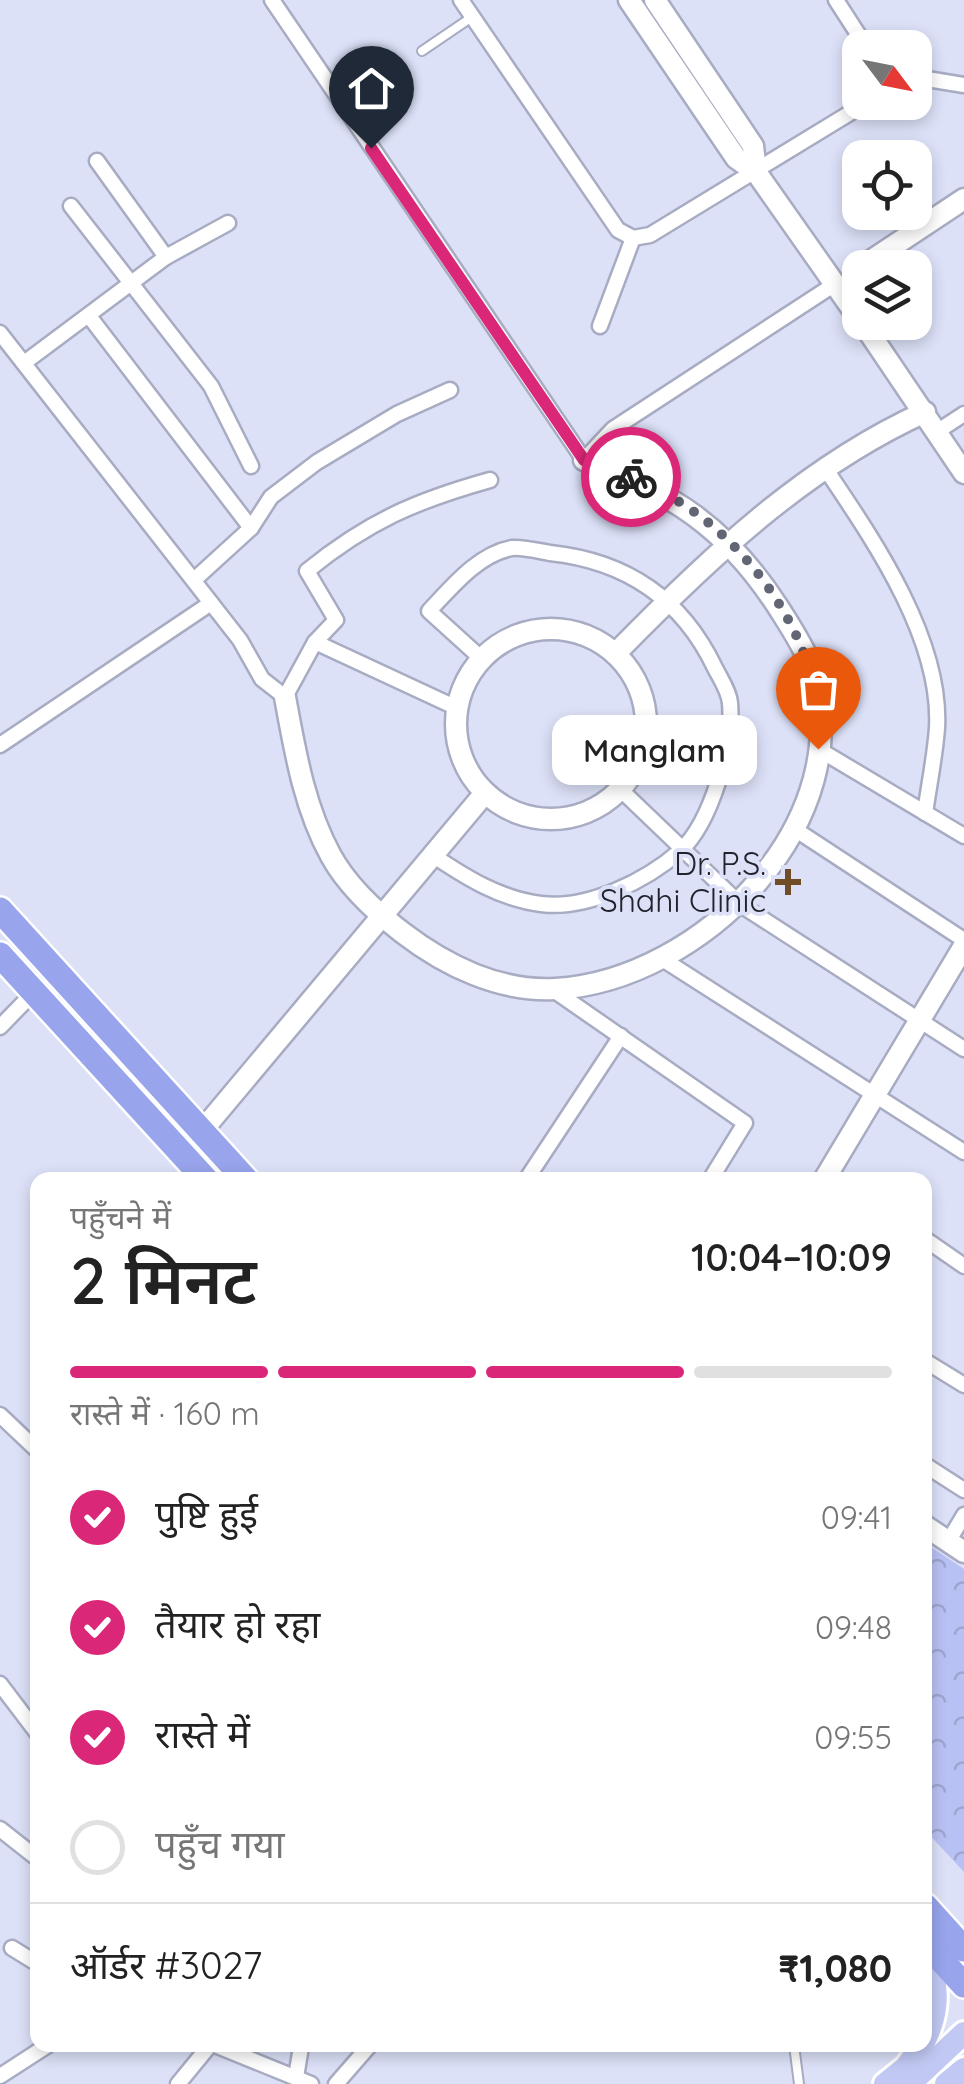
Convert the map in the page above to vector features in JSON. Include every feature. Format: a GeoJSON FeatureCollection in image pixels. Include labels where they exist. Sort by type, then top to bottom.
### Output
{"type":"FeatureCollection","features":[{"type":"Feature","properties":{"kind":"highway"},"geometry":{"type":"LineString","coordinates":[[0,910],[238,1172]]}},
{"type":"Feature","properties":{"kind":"highway"},"geometry":{"type":"LineString","coordinates":[[0,955],[199,1172]]}},
{"type":"Feature","properties":{"kind":"highway"},"geometry":{"type":"LineString","coordinates":[[80,1045],[105,1026]]}},
{"type":"Feature","properties":{"kind":"highway"},"geometry":{"type":"LineString","coordinates":[[180,1152],[201,1132]]}},
{"type":"Feature","properties":{"kind":"highway"},"geometry":{"type":"LineString","coordinates":[[932,1914],[964,1949]]}},
{"type":"Feature","properties":{"kind":"highway"},"geometry":{"type":"LineString","coordinates":[[932,1950],[964,1986]]}},
{"type":"Feature","properties":{"kind":"main road"},"geometry":{"type":"LineString","coordinates":[[932,1973],[937,1986],[932,2019]]}},
{"type":"Feature","properties":{"kind":"main road"},"geometry":{"type":"LineString","coordinates":[[910,2084],[964,2033]]}},
{"type":"Feature","properties":{"kind":"main road"},"geometry":{"type":"LineString","coordinates":[[885,2084],[917,2052]]}},
{"type":"Feature","properties":{"kind":"main road"},"geometry":{"type":"LineString","coordinates":[[946,2084],[964,2069]]}},
{"type":"Feature","properties":{"kind":"street"},"geometry":{"type":"LineString","coordinates":[[272,0],[584,460],[632,478],[692,510],[729,542],[761,582],[812,668],[820,728],[818,749],[814,779],[794,828],[741,905],[664,960],[604,982],[552,989],[490,981],[434,957],[380,914],[332,859],[298,765],[286,697],[315,642],[336,620],[307,571],[353,533],[416,501],[490,480]]}},
{"type":"Feature","properties":{"kind":"street"},"geometry":{"type":"LineString","coordinates":[[461,0],[618,230],[633,238],[650,235],[842,118]]}},
{"type":"Feature","properties":{"kind":"street"},"geometry":{"type":"LineString","coordinates":[[629,0],[736,158],[756,172],[842,294]]}},
{"type":"Feature","properties":{"kind":"street"},"geometry":{"type":"LineString","coordinates":[[655,0],[753,146],[756,172]]}},
{"type":"Feature","properties":{"kind":"street"},"geometry":{"type":"LineString","coordinates":[[836,0],[855,30]]}},
{"type":"Feature","properties":{"kind":"street"},"geometry":{"type":"LineString","coordinates":[[932,80],[964,85]]}},
{"type":"Feature","properties":{"kind":"street"},"geometry":{"type":"LineString","coordinates":[[96,161],[166,257]]}},
{"type":"Feature","properties":{"kind":"street"},"geometry":{"type":"LineString","coordinates":[[887,250],[964,198]]}},
{"type":"Feature","properties":{"kind":"street"},"geometry":{"type":"LineString","coordinates":[[70,206],[211,386],[251,466]]}},
{"type":"Feature","properties":{"kind":"street"},"geometry":{"type":"LineString","coordinates":[[24,363],[166,257],[228,222]]}},
{"type":"Feature","properties":{"kind":"street"},"geometry":{"type":"LineString","coordinates":[[600,326],[633,238]]}},
{"type":"Feature","properties":{"kind":"street"},"geometry":{"type":"LineString","coordinates":[[584,460],[613,429],[842,280]]}},
{"type":"Feature","properties":{"kind":"street"},"geometry":{"type":"LineString","coordinates":[[89,316],[251,528]]}},
{"type":"Feature","properties":{"kind":"street"},"geometry":{"type":"LineString","coordinates":[[0,333],[194,580],[262,679],[286,697]]}},
{"type":"Feature","properties":{"kind":"street"},"geometry":{"type":"LineString","coordinates":[[874,340],[964,472]]}},
{"type":"Feature","properties":{"kind":"street"},"geometry":{"type":"LineString","coordinates":[[194,580],[251,528],[271,497],[317,462],[396,414],[450,390]]}},
{"type":"Feature","properties":{"kind":"street"},"geometry":{"type":"LineString","coordinates":[[616,654],[729,542],[867,438],[925,412]]}},
{"type":"Feature","properties":{"kind":"street"},"geometry":{"type":"LineString","coordinates":[[938,431],[964,414]]}},
{"type":"Feature","properties":{"kind":"street"},"geometry":{"type":"LineString","coordinates":[[826,468],[894,571],[929,669],[937,725],[924,812]]}},
{"type":"Feature","properties":{"kind":"street"},"geometry":{"type":"LineString","coordinates":[[431,854],[501,894],[544,904],[596,898],[643,876],[682,849],[708,807],[726,755],[730,700],[701,638],[668,600],[634,576],[586,556],[512,548],[469,569],[428,611],[482,659]]}},
{"type":"Feature","properties":{"kind":"street"},"geometry":{"type":"LineString","coordinates":[[0,745],[211,603]]}},
{"type":"Feature","properties":{"kind":"street"},"geometry":{"type":"LineString","coordinates":[[556,628],[588,636],[616,654],[634,677],[644,706],[641,750],[620,789],[582,812],[538,818],[509,810],[485,793],[465,766],[456,735],[457,708],[471,671],[482,659],[494,647],[524,632],[556,628]]}},
{"type":"Feature","properties":{"kind":"street"},"geometry":{"type":"LineString","coordinates":[[315,642],[457,708]]}},
{"type":"Feature","properties":{"kind":"street"},"geometry":{"type":"LineString","coordinates":[[818,749],[964,836]]}},
{"type":"Feature","properties":{"kind":"street"},"geometry":{"type":"LineString","coordinates":[[620,789],[741,905],[964,1050]]}},
{"type":"Feature","properties":{"kind":"street"},"geometry":{"type":"LineString","coordinates":[[201,1132],[485,793]]}},
{"type":"Feature","properties":{"kind":"street"},"geometry":{"type":"LineString","coordinates":[[794,828],[964,943],[834,1172]]}},
{"type":"Feature","properties":{"kind":"street"},"geometry":{"type":"LineString","coordinates":[[664,960],[964,1152]]}},
{"type":"Feature","properties":{"kind":"street"},"geometry":{"type":"LineString","coordinates":[[552,989],[745,1123],[715,1172]]}},
{"type":"Feature","properties":{"kind":"street"},"geometry":{"type":"LineString","coordinates":[[0,1027],[34,992]]}},
{"type":"Feature","properties":{"kind":"street"},"geometry":{"type":"LineString","coordinates":[[531,1172],[620,1036]]}},
{"type":"Feature","properties":{"kind":"street"},"geometry":{"type":"LineString","coordinates":[[932,1245],[964,1266]]}},
{"type":"Feature","properties":{"kind":"street"},"geometry":{"type":"LineString","coordinates":[[932,1365],[964,1384]]}},
{"type":"Feature","properties":{"kind":"street"},"geometry":{"type":"LineString","coordinates":[[0,1415],[30,1444]]}},
{"type":"Feature","properties":{"kind":"street"},"geometry":{"type":"LineString","coordinates":[[932,1469],[964,1490]]}},
{"type":"Feature","properties":{"kind":"street"},"geometry":{"type":"LineString","coordinates":[[932,1531],[956,1547],[964,1515]]}},
{"type":"Feature","properties":{"kind":"street"},"geometry":{"type":"LineString","coordinates":[[0,1684],[30,1723]]}},
{"type":"Feature","properties":{"kind":"street"},"geometry":{"type":"LineString","coordinates":[[0,1829],[30,1853]]}},
{"type":"Feature","properties":{"kind":"street"},"geometry":{"type":"LineString","coordinates":[[12,1948],[30,1959]]}},
{"type":"Feature","properties":{"kind":"street"},"geometry":{"type":"LineString","coordinates":[[0,2076],[37,2052]]}},
{"type":"Feature","properties":{"kind":"street"},"geometry":{"type":"LineString","coordinates":[[178,2084],[206,2052]]}},
{"type":"Feature","properties":{"kind":"street"},"geometry":{"type":"LineString","coordinates":[[230,2052],[311,2084]]}},
{"type":"Feature","properties":{"kind":"street"},"geometry":{"type":"LineString","coordinates":[[296,2077],[300,2052]]}},
{"type":"Feature","properties":{"kind":"street"},"geometry":{"type":"LineString","coordinates":[[336,2084],[364,2052]]}},
{"type":"Feature","properties":{"kind":"lane"},"geometry":{"type":"LineString","coordinates":[[422,50],[472,17]]}},
{"type":"Feature","properties":{"kind":"lane"},"geometry":{"type":"LineString","coordinates":[[795,2052],[800,2084]]}},
{"type":"Feature","properties":{"kind":"green space"},"geometry":{"type":"Polygon","coordinates":[[[932,1548],[964,1569],[964,1872],[932,1838],[932,1548]]]}},
{"type":"Feature","properties":{"kind":"way so far"},"geometry":{"type":"LineString","coordinates":[[631,477],[692,510],[729,542],[761,582],[798,638],[812,668],[820,728],[818,749]]}},
{"type":"Feature","properties":{"kind":"place","name":"Manglam"},"geometry":{"type":"Point","coordinates":[818,749]}},
{"type":"Feature","properties":{"kind":"place","name":"Dr. P.S. Shahi Clinic"},"geometry":{"type":"Point","coordinates":[788,882]}},
{"type":"Feature","properties":{"kind":"route"},"geometry":{"type":"LineString","coordinates":[[371,148],[584,460],[631,477]]}}]}
